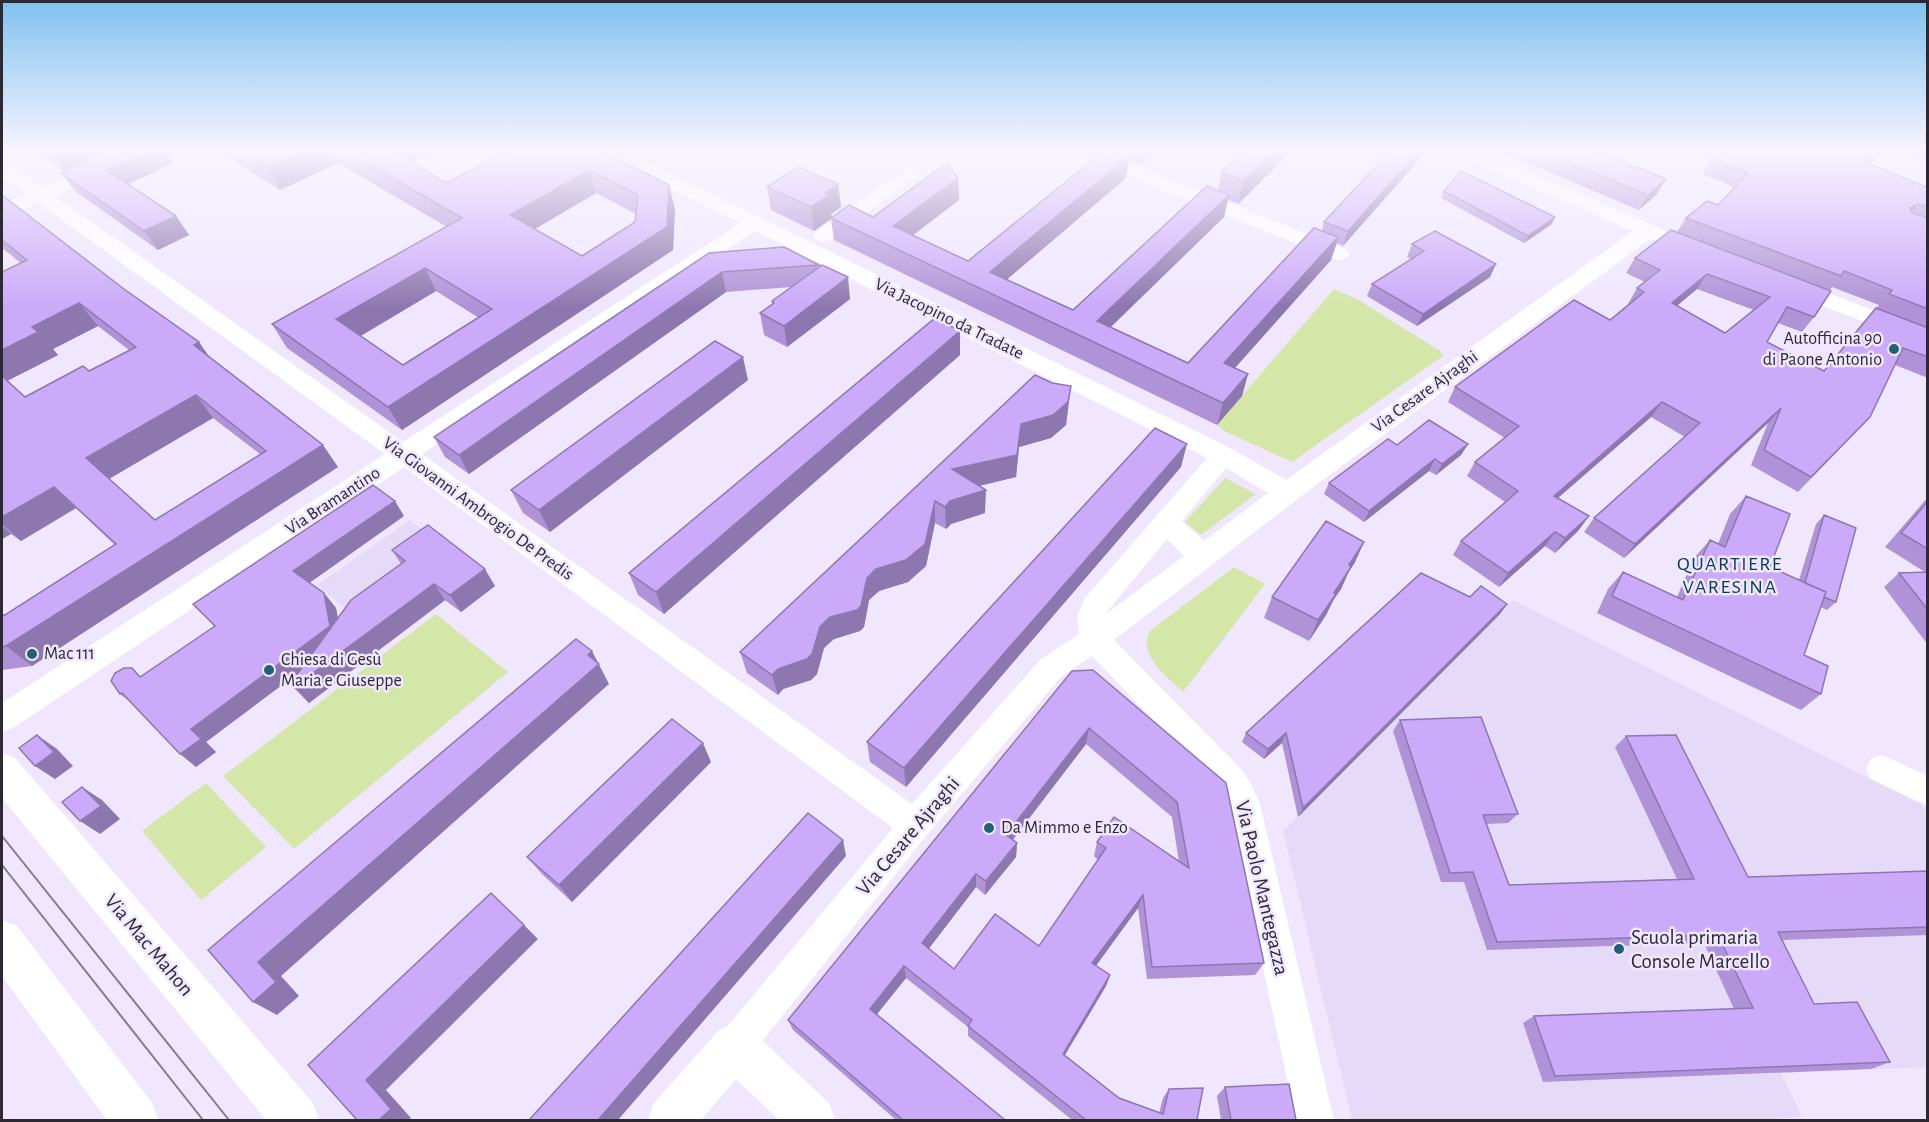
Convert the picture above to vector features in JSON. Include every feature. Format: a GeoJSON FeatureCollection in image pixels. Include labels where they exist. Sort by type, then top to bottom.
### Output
{"type":"FeatureCollection","features":[{"type":"Feature","properties":{"kind":"main road","name":"Via Mac Mahon"},"geometry":{"type":"LineString","coordinates":[[2,770],[296,1120]]}},
{"type":"Feature","properties":{"kind":"main road"},"geometry":{"type":"LineString","coordinates":[[2,941],[135,1120]]}},
{"type":"Feature","properties":{"kind":"main road"},"geometry":{"type":"LineString","coordinates":[[671,1120],[735,1046],[813,1120]]}},
{"type":"Feature","properties":{"kind":"street"},"geometry":{"type":"LineString","coordinates":[[2,212],[22,202]]}},
{"type":"Feature","properties":{"kind":"street","name":"Via Giovanni Ambrogio De Predis"},"geometry":{"type":"LineString","coordinates":[[48,202],[404,454],[915,825]]}},
{"type":"Feature","properties":{"kind":"street","name":"Via Jacopino da Tradate"},"geometry":{"type":"LineString","coordinates":[[713,202],[1223,455],[1288,493]]}},
{"type":"Feature","properties":{"kind":"street"},"geometry":{"type":"LineString","coordinates":[[823,236],[870,202]]}},
{"type":"Feature","properties":{"kind":"street"},"geometry":{"type":"LineString","coordinates":[[1210,202],[1340,254]]}},
{"type":"Feature","properties":{"kind":"street"},"geometry":{"type":"LineString","coordinates":[[1585,202],[1677,242]]}},
{"type":"Feature","properties":{"kind":"street","name":"Via Bramantino"},"geometry":{"type":"LineString","coordinates":[[2,719],[754,223]]}},
{"type":"Feature","properties":{"kind":"street","name":"Via Cesare Ajraghi"},"geometry":{"type":"LineString","coordinates":[[735,1046],[915,825],[1051,668],[1094,639],[1288,493],[1648,230]]}},
{"type":"Feature","properties":{"kind":"street"},"geometry":{"type":"LineString","coordinates":[[1775,280],[1928,339]]}},
{"type":"Feature","properties":{"kind":"street"},"geometry":{"type":"LineString","coordinates":[[1094,639],[1090,616],[1095,606],[1223,455]]}},
{"type":"Feature","properties":{"kind":"street"},"geometry":{"type":"LineString","coordinates":[[1167,520],[1180,538],[1203,556]]}},
{"type":"Feature","properties":{"kind":"street","name":"Via Paolo Mantegazza"},"geometry":{"type":"LineString","coordinates":[[1094,639],[1230,779],[1239,792],[1315,1120]]}},
{"type":"Feature","properties":{"kind":"street"},"geometry":{"type":"LineString","coordinates":[[1882,769],[1928,792]]}},
{"type":"Feature","properties":{"kind":"shaded area"},"geometry":{"type":"Polygon","coordinates":[[[410,520],[495,586],[461,612],[445,601],[388,644],[317,585],[410,520]]]}},
{"type":"Feature","properties":{"kind":"shaded area","name":"Scuola primaria Console Marcello"},"geometry":{"type":"Polygon","coordinates":[[[1513,600],[1922,805],[1928,816],[1927,1067],[1781,1073],[1802,1117],[1781,1118],[1781,1120],[1352,1120],[1283,831],[1513,600]]]}},
{"type":"Feature","properties":{"kind":"green space"},"geometry":{"type":"Polygon","coordinates":[[[1334,289],[1357,299],[1440,351],[1443,356],[1292,462],[1224,431],[1217,425],[1334,289]]]}},
{"type":"Feature","properties":{"kind":"green space"},"geometry":{"type":"Polygon","coordinates":[[[1225,478],[1256,494],[1201,535],[1185,522],[1225,478]]]}},
{"type":"Feature","properties":{"kind":"green space"},"geometry":{"type":"Polygon","coordinates":[[[1234,567],[1265,584],[1183,692],[1162,672],[1151,657],[1147,640],[1150,631],[1234,567]]]}},
{"type":"Feature","properties":{"kind":"green space"},"geometry":{"type":"Polygon","coordinates":[[[436,614],[508,672],[294,849],[223,776],[436,614]]]}},
{"type":"Feature","properties":{"kind":"green space"},"geometry":{"type":"Polygon","coordinates":[[[206,783],[266,847],[201,900],[142,831],[206,783]]]}},
{"type":"Feature","properties":{"kind":"building"},"geometry":{"type":"Polygon","coordinates":[[[2,202],[12,202],[124,289],[199,342],[194,345],[323,445],[2,647],[2,615],[116,544],[54,487],[2,517],[2,376],[25,397],[83,366],[89,371],[136,347],[79,303],[32,327],[38,332],[2,350],[2,272],[27,260],[2,240],[2,202]],[[196,395],[86,458],[155,520],[266,451],[196,395]]]}},
{"type":"Feature","properties":{"kind":"building"},"geometry":{"type":"Polygon","coordinates":[[[103,202],[155,202],[176,216],[144,231],[103,202]]]}},
{"type":"Feature","properties":{"kind":"building"},"geometry":{"type":"Polygon","coordinates":[[[435,202],[532,202],[510,215],[582,256],[635,222],[637,202],[668,202],[667,227],[388,407],[272,324],[462,218],[435,202]],[[425,268],[336,319],[403,365],[492,309],[425,268]]]}},
{"type":"Feature","properties":{"kind":"building"},"geometry":{"type":"Polygon","coordinates":[[[801,202],[818,202],[811,207],[801,202]]]}},
{"type":"Feature","properties":{"kind":"building"},"geometry":{"type":"Polygon","coordinates":[[[893,202],[925,202],[893,226],[968,261],[1040,202],[1073,202],[990,272],[1073,310],[1189,202],[1221,202],[1097,321],[1188,363],[1314,228],[1338,237],[1224,363],[1248,374],[1223,403],[831,218],[849,205],[873,217],[893,202]]]}},
{"type":"Feature","properties":{"kind":"building"},"geometry":{"type":"Polygon","coordinates":[[[1342,202],[1373,202],[1348,231],[1324,222],[1342,202]]]}},
{"type":"Feature","properties":{"kind":"building"},"geometry":{"type":"Polygon","coordinates":[[[1465,202],[1525,202],[1555,217],[1528,236],[1465,202]]]}},
{"type":"Feature","properties":{"kind":"building"},"geometry":{"type":"Polygon","coordinates":[[[1705,202],[1718,205],[1720,202],[1928,202],[1928,207],[1918,204],[1910,208],[1912,213],[1928,218],[1928,309],[1889,294],[1892,290],[1844,271],[1841,276],[1686,218],[1705,202]]]}},
{"type":"Feature","properties":{"kind":"building"},"geometry":{"type":"Polygon","coordinates":[[[1671,230],[1831,291],[1814,317],[1787,307],[1767,342],[1824,371],[1876,308],[1928,328],[1928,357],[1903,348],[1870,417],[1811,477],[1764,450],[1781,408],[1635,544],[1594,518],[1700,423],[1662,402],[1554,496],[1589,516],[1565,538],[1555,532],[1508,573],[1461,541],[1518,491],[1475,462],[1519,426],[1455,387],[1574,300],[1610,320],[1644,292],[1637,288],[1660,270],[1635,258],[1671,230]],[[1707,274],[1672,303],[1725,333],[1770,297],[1707,274]]]}},
{"type":"Feature","properties":{"kind":"building"},"geometry":{"type":"Polygon","coordinates":[[[1435,231],[1496,264],[1423,314],[1372,284],[1424,251],[1412,244],[1435,231]]]}},
{"type":"Feature","properties":{"kind":"building"},"geometry":{"type":"Polygon","coordinates":[[[784,247],[819,265],[722,272],[459,455],[434,437],[709,253],[784,247]]]}},
{"type":"Feature","properties":{"kind":"building"},"geometry":{"type":"Polygon","coordinates":[[[822,265],[848,277],[784,326],[760,313],[774,303],[772,301],[822,265]]]}},
{"type":"Feature","properties":{"kind":"building"},"geometry":{"type":"Polygon","coordinates":[[[935,318],[960,331],[656,592],[629,573],[935,318]]]}},
{"type":"Feature","properties":{"kind":"building"},"geometry":{"type":"Polygon","coordinates":[[[715,341],[743,357],[539,510],[511,490],[715,341]]]}},
{"type":"Feature","properties":{"kind":"building"},"geometry":{"type":"Polygon","coordinates":[[[1035,375],[1052,383],[1071,386],[1068,402],[1053,415],[1021,424],[1017,455],[952,469],[986,490],[950,501],[945,507],[935,501],[925,544],[906,560],[876,569],[867,578],[861,606],[857,610],[830,617],[820,627],[812,654],[807,659],[778,669],[772,675],[740,652],[1035,375]]]}},
{"type":"Feature","properties":{"kind":"building"},"geometry":{"type":"Polygon","coordinates":[[[1429,420],[1468,444],[1442,464],[1435,459],[1369,511],[1329,483],[1388,439],[1397,445],[1429,420]]]}},
{"type":"Feature","properties":{"kind":"building"},"geometry":{"type":"Polygon","coordinates":[[[1155,428],[1187,444],[904,768],[867,742],[1155,428]]]}},
{"type":"Feature","properties":{"kind":"building","name":"Chiesa di Gesù Maria e Giuseppe"},"geometry":{"type":"Polygon","coordinates":[[[373,485],[395,501],[293,571],[324,593],[330,626],[191,729],[201,739],[180,754],[122,693],[120,694],[111,681],[115,673],[124,668],[132,668],[140,677],[215,626],[193,604],[373,485]]]}},
{"type":"Feature","properties":{"kind":"building"},"geometry":{"type":"Polygon","coordinates":[[[1746,496],[1790,514],[1770,567],[1826,592],[1804,655],[1828,666],[1821,694],[1612,596],[1623,572],[1683,600],[1710,540],[1725,547],[1746,496]]]}},
{"type":"Feature","properties":{"kind":"building"},"geometry":{"type":"Polygon","coordinates":[[[1928,501],[1928,549],[1901,533],[1928,501]]]}},
{"type":"Feature","properties":{"kind":"building"},"geometry":{"type":"Polygon","coordinates":[[[1824,515],[1856,528],[1836,602],[1824,597],[1826,592],[1805,583],[1824,515]]]}},
{"type":"Feature","properties":{"kind":"building"},"geometry":{"type":"Polygon","coordinates":[[[1326,521],[1364,542],[1349,565],[1351,567],[1334,593],[1336,594],[1318,620],[1272,597],[1326,521]]]}},
{"type":"Feature","properties":{"kind":"building"},"geometry":{"type":"Polygon","coordinates":[[[428,525],[485,569],[450,595],[434,584],[294,687],[290,684],[351,600],[405,561],[392,550],[428,525]]]}},
{"type":"Feature","properties":{"kind":"building"},"geometry":{"type":"Polygon","coordinates":[[[1928,572],[1928,610],[1899,573],[1928,572]]]}},
{"type":"Feature","properties":{"kind":"building"},"geometry":{"type":"Polygon","coordinates":[[[1421,573],[1470,597],[1481,586],[1507,604],[1303,808],[1286,733],[1268,749],[1246,733],[1421,573]]]}},
{"type":"Feature","properties":{"kind":"building"},"geometry":{"type":"Polygon","coordinates":[[[576,639],[592,651],[588,655],[599,664],[258,962],[276,982],[253,1002],[208,950],[576,639]]]}},
{"type":"Feature","properties":{"kind":"building"},"geometry":{"type":"Polygon","coordinates":[[[1093,670],[1226,783],[1264,963],[1152,967],[1143,895],[1092,963],[1110,975],[1063,1054],[1119,1098],[1163,1114],[1169,1089],[1203,1088],[1197,1120],[1086,1120],[968,1026],[972,1020],[904,966],[870,1009],[1005,1120],[903,1120],[788,1020],[1072,671],[1093,670]],[[1089,728],[1006,835],[1017,843],[986,881],[976,874],[922,943],[954,969],[995,914],[1039,946],[1106,848],[1097,842],[1114,817],[1189,868],[1177,802],[1089,728]]]}},
{"type":"Feature","properties":{"kind":"building"},"geometry":{"type":"Polygon","coordinates":[[[1481,717],[1518,814],[1483,815],[1509,885],[1694,879],[1626,736],[1676,735],[1748,877],[1928,871],[1928,927],[1778,932],[1814,1004],[1857,1002],[1890,1062],[1555,1076],[1534,1016],[1753,1008],[1718,935],[1497,942],[1473,872],[1450,873],[1400,720],[1481,717]]]}},
{"type":"Feature","properties":{"kind":"building"},"geometry":{"type":"Polygon","coordinates":[[[672,719],[703,743],[559,885],[527,857],[672,719]]]}},
{"type":"Feature","properties":{"kind":"building"},"geometry":{"type":"Polygon","coordinates":[[[37,735],[54,752],[35,766],[19,748],[37,735]]]}},
{"type":"Feature","properties":{"kind":"building"},"geometry":{"type":"Polygon","coordinates":[[[82,787],[101,806],[80,821],[62,802],[82,787]]]}},
{"type":"Feature","properties":{"kind":"building"},"geometry":{"type":"Polygon","coordinates":[[[808,813],[843,840],[598,1120],[529,1120],[808,813]]]}},
{"type":"Feature","properties":{"kind":"building"},"geometry":{"type":"Polygon","coordinates":[[[491,893],[524,925],[366,1080],[391,1109],[379,1120],[357,1120],[308,1065],[491,893]]]}},
{"type":"Feature","properties":{"kind":"building"},"geometry":{"type":"Polygon","coordinates":[[[1289,1084],[1296,1120],[1231,1120],[1225,1087],[1289,1084]]]}},
{"type":"Feature","properties":{"kind":"tram line"},"geometry":{"type":"LineString","coordinates":[[2,836],[229,1120]]}},
{"type":"Feature","properties":{"kind":"tram line"},"geometry":{"type":"LineString","coordinates":[[2,865],[203,1120]]}},
{"type":"Feature","properties":{"kind":"place","name":"Autofficina 90 di Paone Antonio"},"geometry":{"type":"Point","coordinates":[1894,349]}},
{"type":"Feature","properties":{"kind":"place","name":"Mac 111"},"geometry":{"type":"Point","coordinates":[32,654]}},
{"type":"Feature","properties":{"kind":"place","name":"Chiesa di Gesù Maria e Giuseppe"},"geometry":{"type":"Point","coordinates":[269,670]}},
{"type":"Feature","properties":{"kind":"place","name":"Da Mimmo e Enzo"},"geometry":{"type":"Point","coordinates":[989,828]}},
{"type":"Feature","properties":{"kind":"place","name":"Scuola primaria Console Marcello"},"geometry":{"type":"Point","coordinates":[1619,949]}},
{"type":"Feature","properties":{"kind":"district","name":"QUARTIERE VARESINA"},"geometry":{"type":"Point","coordinates":[1730,576]}}]}
